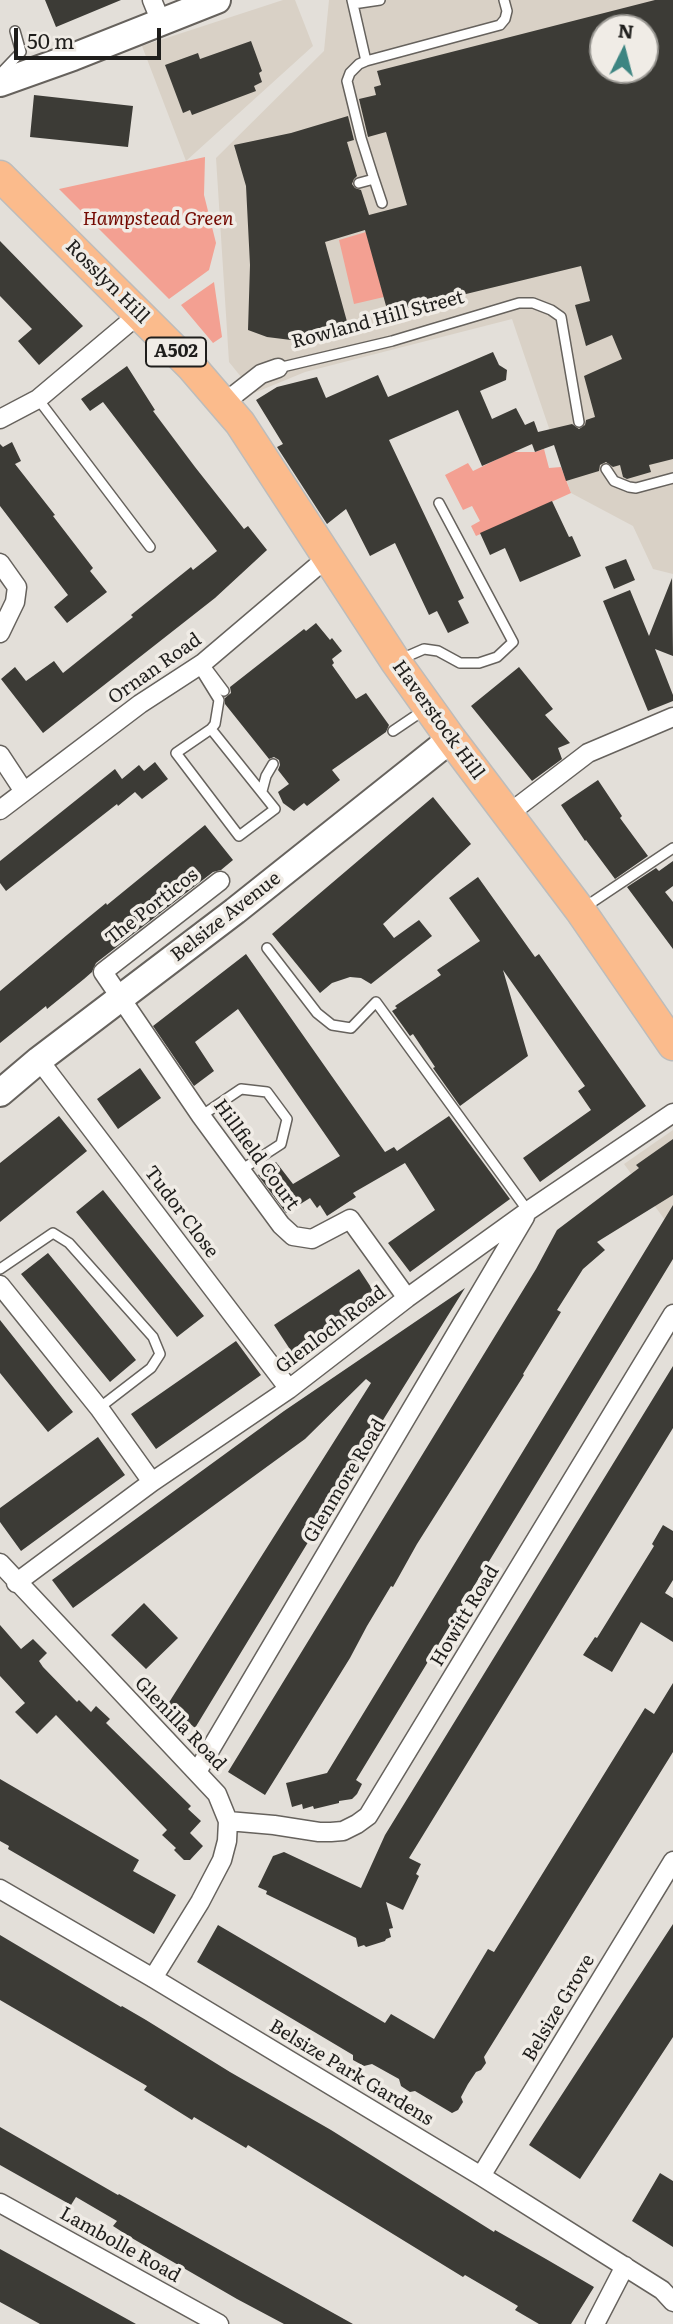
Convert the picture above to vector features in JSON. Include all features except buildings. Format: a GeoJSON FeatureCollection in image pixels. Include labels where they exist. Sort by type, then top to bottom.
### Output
{"type":"FeatureCollection","features":[{"type":"Feature","properties":{"kind":"main road","name":"Rosslyn Hill"},"geometry":{"type":"LineString","coordinates":[[0,176],[219,397]]}},
{"type":"Feature","properties":{"kind":"main road","name":"Haverstock Hill"},"geometry":{"type":"LineString","coordinates":[[219,397],[246,431],[396,662],[451,740],[580,909],[673,1045]]}},
{"type":"Feature","properties":{"kind":"street"},"geometry":{"type":"LineString","coordinates":[[1,78],[73,57],[156,11],[217,0]]}},
{"type":"Feature","properties":{"kind":"street"},"geometry":{"type":"LineString","coordinates":[[0,419],[38,399],[139,314]]}},
{"type":"Feature","properties":{"kind":"street","name":"Rowland Hill Street"},"geometry":{"type":"LineString","coordinates":[[219,397],[261,374],[278,368]]}},
{"type":"Feature","properties":{"kind":"street","name":"Ornan Road"},"geometry":{"type":"LineString","coordinates":[[0,810],[140,704],[201,665],[329,556]]}},
{"type":"Feature","properties":{"kind":"street"},"geometry":{"type":"LineString","coordinates":[[0,563],[17,587],[15,601],[0,633]]}},
{"type":"Feature","properties":{"kind":"street"},"geometry":{"type":"LineString","coordinates":[[507,815],[588,753],[673,717]]}},
{"type":"Feature","properties":{"kind":"street","name":"Belsize Avenue"},"geometry":{"type":"LineString","coordinates":[[0,1093],[451,740]]}},
{"type":"Feature","properties":{"kind":"street"},"geometry":{"type":"LineString","coordinates":[[0,755],[23,790]]}},
{"type":"Feature","properties":{"kind":"street","name":"The Porticos"},"geometry":{"type":"LineString","coordinates":[[120,999],[103,972],[220,881]]}},
{"type":"Feature","properties":{"kind":"street","name":"Hillfield Court"},"geometry":{"type":"LineString","coordinates":[[120,999],[281,1225],[293,1236],[312,1240],[350,1219],[407,1298]]}},
{"type":"Feature","properties":{"kind":"street","name":"Tudor Close"},"geometry":{"type":"LineString","coordinates":[[39,1060],[289,1389]]}},
{"type":"Feature","properties":{"kind":"street","name":"Glenloch Road"},"geometry":{"type":"LineString","coordinates":[[16,1583],[152,1482],[289,1389],[407,1298],[528,1211],[673,1113]]}},
{"type":"Feature","properties":{"kind":"street","name":"Glenmore Road"},"geometry":{"type":"LineString","coordinates":[[198,1772],[528,1211]]}},
{"type":"Feature","properties":{"kind":"street"},"geometry":{"type":"LineString","coordinates":[[0,1285],[99,1408],[152,1482]]}},
{"type":"Feature","properties":{"kind":"street","name":"Howitt Road"},"geometry":{"type":"LineString","coordinates":[[228,1821],[331,1832],[343,1831],[368,1816],[673,1314]]}},
{"type":"Feature","properties":{"kind":"street","name":"Glenilla Road"},"geometry":{"type":"LineString","coordinates":[[0,1563],[16,1583],[198,1772],[217,1794],[228,1821]]}},
{"type":"Feature","properties":{"kind":"street"},"geometry":{"type":"LineString","coordinates":[[153,1978],[200,1902],[222,1860],[228,1821]]}},
{"type":"Feature","properties":{"kind":"street","name":"Belsize Grove"},"geometry":{"type":"LineString","coordinates":[[481,2176],[673,1861]]}},
{"type":"Feature","properties":{"kind":"street","name":"Belsize Park Gardens"},"geometry":{"type":"LineString","coordinates":[[0,1889],[481,2176],[662,2290],[673,2302]]}},
{"type":"Feature","properties":{"kind":"street","name":"Lambolle Road"},"geometry":{"type":"LineString","coordinates":[[0,2203],[219,2324]]}},
{"type":"Feature","properties":{"kind":"street"},"geometry":{"type":"LineString","coordinates":[[595,2324],[625,2266]]}},
{"type":"Feature","properties":{"kind":"lane"},"geometry":{"type":"LineString","coordinates":[[366,61],[353,2],[380,0]]}},
{"type":"Feature","properties":{"kind":"lane"},"geometry":{"type":"LineString","coordinates":[[382,203],[361,138],[347,81],[350,73],[366,61],[500,25],[507,11],[504,0]]}},
{"type":"Feature","properties":{"kind":"lane"},"geometry":{"type":"LineString","coordinates":[[1,78],[22,52],[15,31]]}},
{"type":"Feature","properties":{"kind":"lane"},"geometry":{"type":"LineString","coordinates":[[359,183],[374,179]]}},
{"type":"Feature","properties":{"kind":"lane","name":"Rowland Hill Street"},"geometry":{"type":"LineString","coordinates":[[278,368],[391,341],[519,303],[533,303],[561,317],[579,422]]}},
{"type":"Feature","properties":{"kind":"lane"},"geometry":{"type":"LineString","coordinates":[[38,399],[150,547]]}},
{"type":"Feature","properties":{"kind":"lane"},"geometry":{"type":"LineString","coordinates":[[606,469],[614,481],[636,488],[673,478]]}},
{"type":"Feature","properties":{"kind":"lane"},"geometry":{"type":"LineString","coordinates":[[396,662],[424,649],[438,650],[460,663],[479,663],[497,657],[513,642],[439,503]]}},
{"type":"Feature","properties":{"kind":"lane"},"geometry":{"type":"LineString","coordinates":[[201,665],[224,691]]}},
{"type":"Feature","properties":{"kind":"lane"},"geometry":{"type":"LineString","coordinates":[[201,665],[219,700],[215,724],[176,753],[239,836],[275,808],[211,729]]}},
{"type":"Feature","properties":{"kind":"lane"},"geometry":{"type":"LineString","coordinates":[[393,731],[428,707]]}},
{"type":"Feature","properties":{"kind":"lane"},"geometry":{"type":"LineString","coordinates":[[262,791],[273,764]]}},
{"type":"Feature","properties":{"kind":"lane"},"geometry":{"type":"LineString","coordinates":[[580,909],[673,849]]}},
{"type":"Feature","properties":{"kind":"lane"},"geometry":{"type":"LineString","coordinates":[[267,948],[317,1013],[332,1025],[351,1028],[376,1002],[528,1211]]}},
{"type":"Feature","properties":{"kind":"lane"},"geometry":{"type":"LineString","coordinates":[[201,1116],[241,1089],[267,1092],[287,1119],[281,1144],[241,1170]]}},
{"type":"Feature","properties":{"kind":"lane"},"geometry":{"type":"LineString","coordinates":[[0,1269],[53,1233],[69,1243],[153,1337],[160,1354],[150,1368],[99,1408]]}},
{"type":"Feature","properties":{"kind":"shaded area"},"geometry":{"type":"Polygon","coordinates":[[[283,0],[295,0],[313,46],[186,161],[142,46],[283,0]]]}},
{"type":"Feature","properties":{"kind":"shaded area"},"geometry":{"type":"Polygon","coordinates":[[[329,0],[673,0],[673,574],[653,569],[633,526],[571,493],[512,319],[305,372],[254,393],[229,362],[216,158],[324,51],[329,0]]]}},
{"type":"Feature","properties":{"kind":"shaded area"},"geometry":{"type":"Polygon","coordinates":[[[673,1130],[673,1231],[624,1164],[673,1130]]]}},
{"type":"Feature","properties":{"kind":"green space","name":"Hampstead Green"},"geometry":{"type":"Polygon","coordinates":[[[205,157],[204,195],[216,243],[209,270],[169,299],[59,189],[205,157]]]}},
{"type":"Feature","properties":{"kind":"green space"},"geometry":{"type":"Polygon","coordinates":[[[366,232],[384,297],[354,304],[339,240],[366,232]]]}},
{"type":"Feature","properties":{"kind":"green space"},"geometry":{"type":"Polygon","coordinates":[[[214,282],[222,337],[213,343],[181,305],[214,282]]]}},
{"type":"Feature","properties":{"kind":"green space"},"geometry":{"type":"Polygon","coordinates":[[[544,449],[549,468],[561,467],[571,493],[476,536],[471,526],[480,521],[472,506],[463,510],[445,475],[468,463],[473,471],[512,452],[535,452],[544,449]]]}}]}
